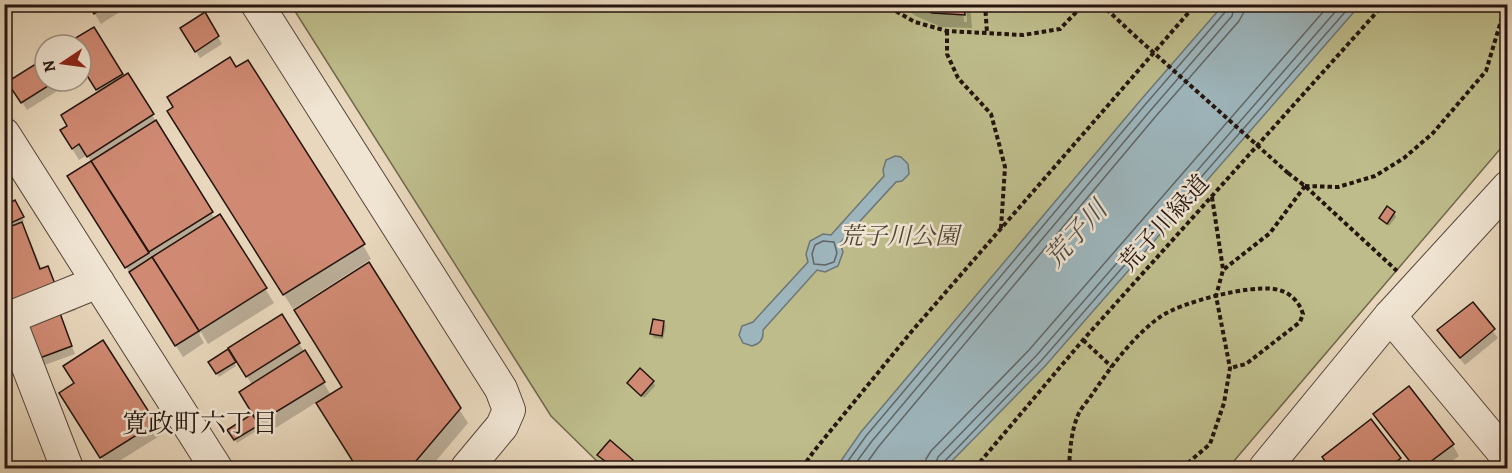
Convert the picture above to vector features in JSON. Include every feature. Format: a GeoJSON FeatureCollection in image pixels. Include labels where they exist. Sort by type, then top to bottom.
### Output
{"type":"FeatureCollection","features":[{"type":"Feature","properties":{"kind":"street"},"geometry":{"type":"LineString","coordinates":[[258,4],[501,389],[508,410],[502,426],[466,468]]}},
{"type":"Feature","properties":{"kind":"street"},"geometry":{"type":"LineString","coordinates":[[4,134],[216,468]]}},
{"type":"Feature","properties":{"kind":"street"},"geometry":{"type":"LineString","coordinates":[[1265,468],[1390,315],[1508,186]]}},
{"type":"Feature","properties":{"kind":"street"},"geometry":{"type":"LineString","coordinates":[[67,468],[7,319],[98,282]]}},
{"type":"Feature","properties":{"kind":"street"},"geometry":{"type":"LineString","coordinates":[[1390,315],[1508,458]]}},
{"type":"Feature","properties":{"kind":"path"},"geometry":{"type":"LineString","coordinates":[[883,4],[915,22],[947,31],[1023,34],[1060,30],[1084,4]]}},
{"type":"Feature","properties":{"kind":"path"},"geometry":{"type":"LineString","coordinates":[[985,4],[987,33]]}},
{"type":"Feature","properties":{"kind":"path"},"geometry":{"type":"LineString","coordinates":[[1101,4],[1376,252]]}},
{"type":"Feature","properties":{"kind":"path"},"geometry":{"type":"LineString","coordinates":[[802,468],[912,331],[1196,4]]}},
{"type":"Feature","properties":{"kind":"path","name":"荒子川緑道"},"geometry":{"type":"LineString","coordinates":[[975,468],[1083,340],[1384,4]]}},
{"type":"Feature","properties":{"kind":"path"},"geometry":{"type":"LineString","coordinates":[[1305,186],[1338,187],[1375,176],[1404,158],[1433,133],[1486,71],[1506,4]]}},
{"type":"Feature","properties":{"kind":"path"},"geometry":{"type":"LineString","coordinates":[[947,31],[947,54],[957,78],[991,114],[996,131],[1005,167],[1001,228]]}},
{"type":"Feature","properties":{"kind":"path"},"geometry":{"type":"LineString","coordinates":[[1223,270],[1269,233],[1305,186]]}},
{"type":"Feature","properties":{"kind":"path"},"geometry":{"type":"LineString","coordinates":[[1182,468],[1210,444],[1224,403],[1230,368],[1216,296],[1223,270],[1212,197]]}},
{"type":"Feature","properties":{"kind":"path"},"geometry":{"type":"LineString","coordinates":[[1069,468],[1070,442],[1078,415],[1112,367],[1140,335],[1160,317],[1175,309],[1216,296],[1254,289],[1276,289],[1291,296],[1299,303],[1303,314],[1300,322],[1246,364],[1230,368]]}},
{"type":"Feature","properties":{"kind":"path"},"geometry":{"type":"LineString","coordinates":[[1083,340],[1112,367]]}},
{"type":"Feature","properties":{"kind":"green space","name":"荒子川公園"},"geometry":{"type":"Polygon","coordinates":[[[291,5],[1507,5],[1507,141],[1228,468],[604,468],[551,416],[291,5]]]}},
{"type":"Feature","properties":{"kind":"water","name":"荒子川"},"geometry":{"type":"Polygon","coordinates":[[[1224,4],[1360,5],[1046,365],[945,468],[836,468],[861,432],[1224,4]]]}},
{"type":"Feature","properties":{"kind":"water"},"geometry":{"type":"Polygon","coordinates":[[[895,156],[901,157],[908,164],[909,174],[902,181],[896,182],[840,243],[843,252],[838,266],[825,272],[817,270],[763,330],[763,336],[759,342],[752,346],[743,343],[739,335],[742,326],[753,322],[808,262],[806,254],[810,241],[823,234],[831,235],[884,176],[886,160],[895,156]]]}},
{"type":"Feature","properties":{"kind":"building"},"geometry":{"type":"Polygon","coordinates":[[[88,4],[108,4],[94,14],[88,4]]]}},
{"type":"Feature","properties":{"kind":"building"},"geometry":{"type":"Polygon","coordinates":[[[912,4],[964,4],[965,15],[932,13],[912,4]]]}},
{"type":"Feature","properties":{"kind":"building"},"geometry":{"type":"Polygon","coordinates":[[[205,12],[219,36],[195,52],[180,28],[205,12]]]}},
{"type":"Feature","properties":{"kind":"building"},"geometry":{"type":"Polygon","coordinates":[[[94,27],[123,74],[96,90],[93,85],[93,33],[84,33],[94,27]]]}},
{"type":"Feature","properties":{"kind":"building"},"geometry":{"type":"Polygon","coordinates":[[[230,57],[236,67],[248,60],[365,244],[283,295],[167,111],[173,107],[167,97],[230,57]]]}},
{"type":"Feature","properties":{"kind":"building"},"geometry":{"type":"Polygon","coordinates":[[[33,66],[33,93],[37,93],[21,103],[7,82],[33,66]]]}},
{"type":"Feature","properties":{"kind":"building"},"geometry":{"type":"Polygon","coordinates":[[[128,73],[154,114],[87,157],[79,144],[72,149],[60,130],[67,126],[61,115],[128,73]]]}},
{"type":"Feature","properties":{"kind":"building"},"geometry":{"type":"Polygon","coordinates":[[[156,120],[213,212],[149,252],[91,161],[156,120]]]}},
{"type":"Feature","properties":{"kind":"building"},"geometry":{"type":"Polygon","coordinates":[[[91,161],[149,253],[125,268],[67,176],[91,161]]]}},
{"type":"Feature","properties":{"kind":"building"},"geometry":{"type":"Polygon","coordinates":[[[15,200],[24,217],[4,226],[4,206],[15,200]]]}},
{"type":"Feature","properties":{"kind":"building"},"geometry":{"type":"Polygon","coordinates":[[[1387,206],[1395,212],[1387,224],[1379,218],[1387,206]]]}},
{"type":"Feature","properties":{"kind":"building"},"geometry":{"type":"Polygon","coordinates":[[[220,214],[267,288],[199,331],[152,257],[220,214]]]}},
{"type":"Feature","properties":{"kind":"building"},"geometry":{"type":"Polygon","coordinates":[[[22,222],[40,269],[48,266],[55,284],[4,304],[4,229],[22,222]]]}},
{"type":"Feature","properties":{"kind":"building"},"geometry":{"type":"Polygon","coordinates":[[[152,257],[199,331],[175,346],[129,272],[152,257]]]}},
{"type":"Feature","properties":{"kind":"building"},"geometry":{"type":"Polygon","coordinates":[[[369,262],[461,408],[410,468],[357,468],[316,403],[342,387],[294,310],[369,262]]]}},
{"type":"Feature","properties":{"kind":"building"},"geometry":{"type":"Polygon","coordinates":[[[1473,302],[1495,329],[1460,358],[1437,330],[1473,302]]]}},
{"type":"Feature","properties":{"kind":"building"},"geometry":{"type":"Polygon","coordinates":[[[57,305],[72,346],[37,359],[22,318],[57,305]]]}},
{"type":"Feature","properties":{"kind":"building"},"geometry":{"type":"Polygon","coordinates":[[[282,314],[300,343],[246,377],[228,348],[282,314]]]}},
{"type":"Feature","properties":{"kind":"building"},"geometry":{"type":"Polygon","coordinates":[[[653,319],[664,321],[662,336],[650,334],[653,319]]]}},
{"type":"Feature","properties":{"kind":"building"},"geometry":{"type":"Polygon","coordinates":[[[103,340],[156,423],[100,458],[59,393],[74,383],[63,366],[103,340]]]}},
{"type":"Feature","properties":{"kind":"building"},"geometry":{"type":"Polygon","coordinates":[[[228,349],[236,362],[216,374],[208,362],[228,349]]]}},
{"type":"Feature","properties":{"kind":"building"},"geometry":{"type":"Polygon","coordinates":[[[305,350],[325,382],[258,423],[239,392],[305,350]]]}},
{"type":"Feature","properties":{"kind":"building"},"geometry":{"type":"Polygon","coordinates":[[[640,368],[654,381],[641,396],[627,383],[640,368]]]}},
{"type":"Feature","properties":{"kind":"building"},"geometry":{"type":"Polygon","coordinates":[[[1409,386],[1454,444],[1422,468],[1415,468],[1373,414],[1409,386]]]}},
{"type":"Feature","properties":{"kind":"building"},"geometry":{"type":"Polygon","coordinates":[[[252,414],[259,425],[234,440],[227,430],[252,414]]]}},
{"type":"Feature","properties":{"kind":"building"},"geometry":{"type":"Polygon","coordinates":[[[1371,419],[1401,458],[1388,468],[1330,468],[1322,457],[1371,419]]]}},
{"type":"Feature","properties":{"kind":"building"},"geometry":{"type":"Polygon","coordinates":[[[610,440],[633,460],[626,468],[614,468],[597,455],[610,440]]]}},
{"type":"Feature","properties":{"kind":"district","name":"寛政町六丁目"},"geometry":{"type":"Point","coordinates":[200,423]}}]}
